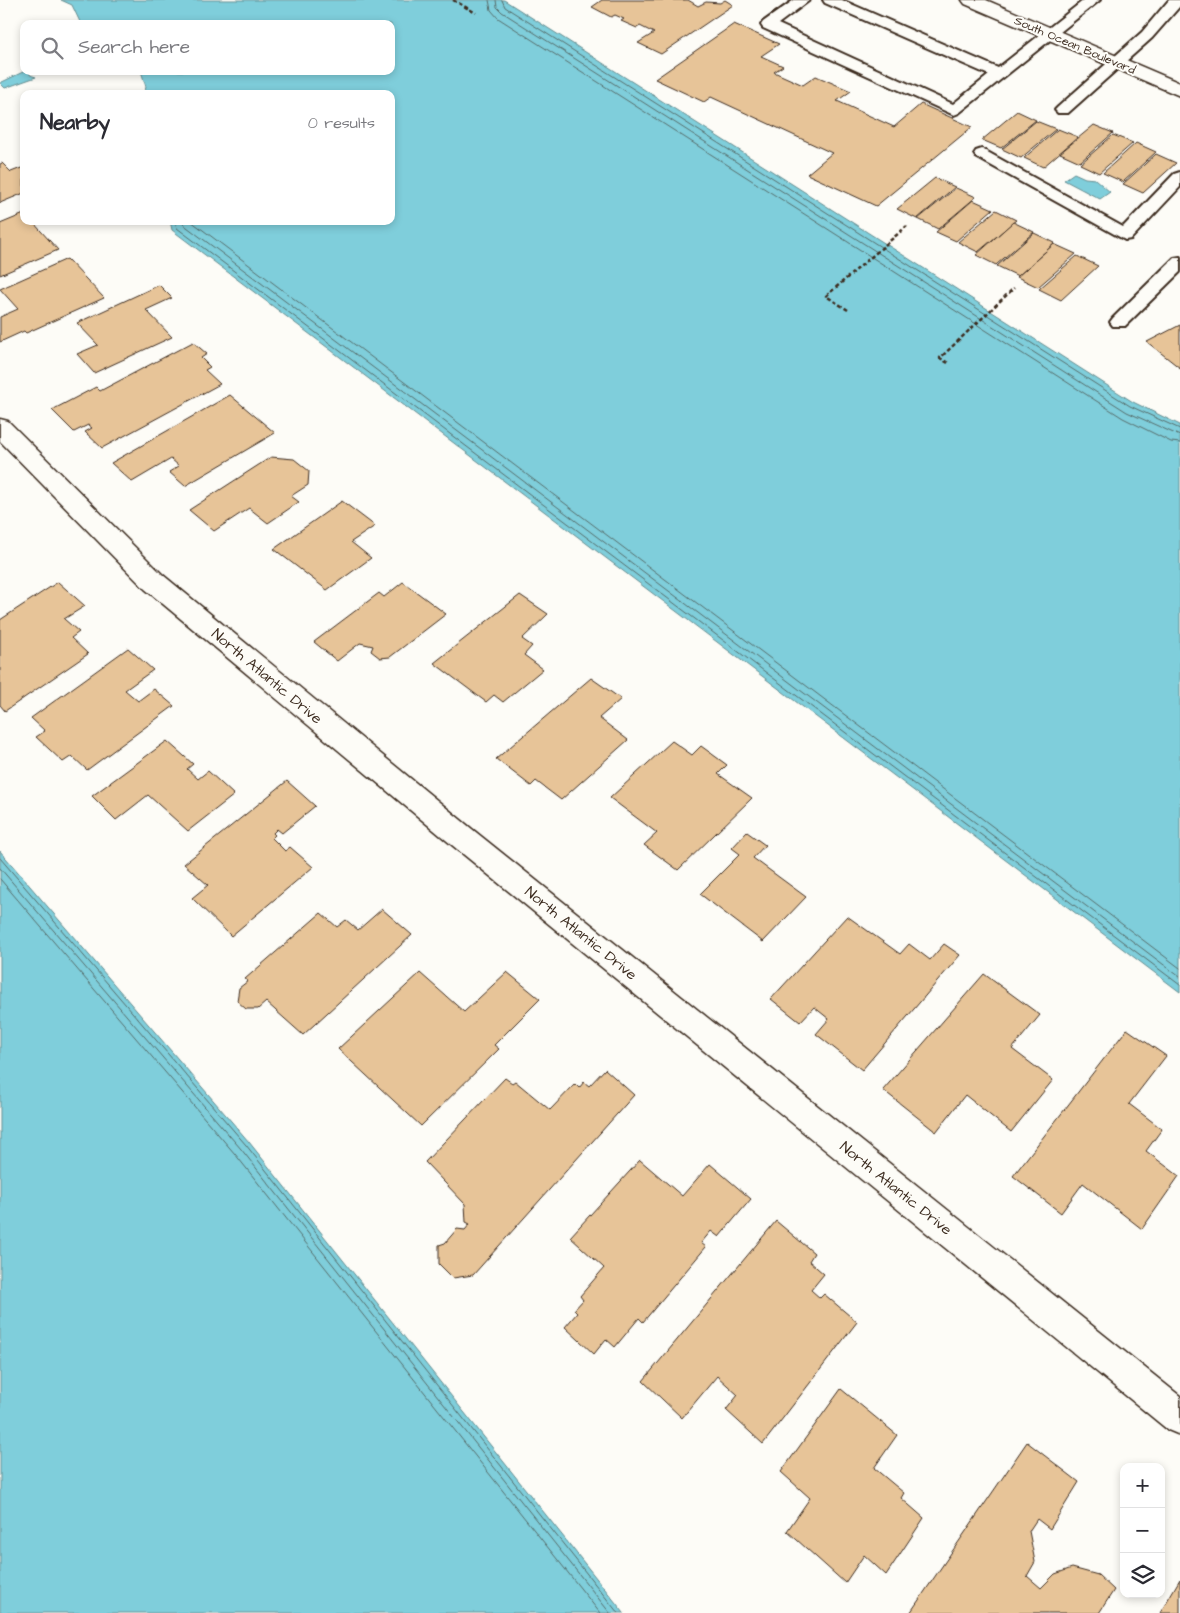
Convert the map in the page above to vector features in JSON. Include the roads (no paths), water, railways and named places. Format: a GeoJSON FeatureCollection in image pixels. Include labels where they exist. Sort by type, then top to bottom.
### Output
{"type":"FeatureCollection","features":[{"type":"Feature","properties":{"kind":"street","name":"South Ocean Boulevard"},"geometry":{"type":"LineString","coordinates":[[971,0],[1180,90]]}},
{"type":"Feature","properties":{"kind":"street","name":"North Atlantic Drive"},"geometry":{"type":"LineString","coordinates":[[0,427],[154,582],[454,830],[1180,1418]]}},
{"type":"Feature","properties":{"kind":"lane"},"geometry":{"type":"LineString","coordinates":[[803,0],[768,25],[954,110],[1093,0]]}},
{"type":"Feature","properties":{"kind":"lane"},"geometry":{"type":"LineString","coordinates":[[830,0],[1000,74]]}},
{"type":"Feature","properties":{"kind":"lane"},"geometry":{"type":"LineString","coordinates":[[1063,110],[1147,35],[1177,0]]}},
{"type":"Feature","properties":{"kind":"lane"},"geometry":{"type":"LineString","coordinates":[[982,154],[1125,235],[1180,177]]}},
{"type":"Feature","properties":{"kind":"lane"},"geometry":{"type":"LineString","coordinates":[[1120,322],[1180,262]]}},
{"type":"Feature","properties":{"kind":"water"},"geometry":{"type":"Polygon","coordinates":[[[61,0],[504,0],[1133,402],[1180,425],[1180,992],[172,230],[171,225],[395,225],[395,90],[145,90],[142,75],[395,75],[395,20],[79,20],[72,5],[61,0]]]}},
{"type":"Feature","properties":{"kind":"water"},"geometry":{"type":"Polygon","coordinates":[[[20,73],[20,75],[36,77],[5,88],[0,83],[20,73]]]}},
{"type":"Feature","properties":{"kind":"water"},"geometry":{"type":"Polygon","coordinates":[[[1074,173],[1085,178],[1095,179],[1110,192],[1100,199],[1064,180],[1074,173]]]}},
{"type":"Feature","properties":{"kind":"water"},"geometry":{"type":"Polygon","coordinates":[[[0,851],[249,1142],[624,1613],[0,1613],[0,851]]]}}]}
